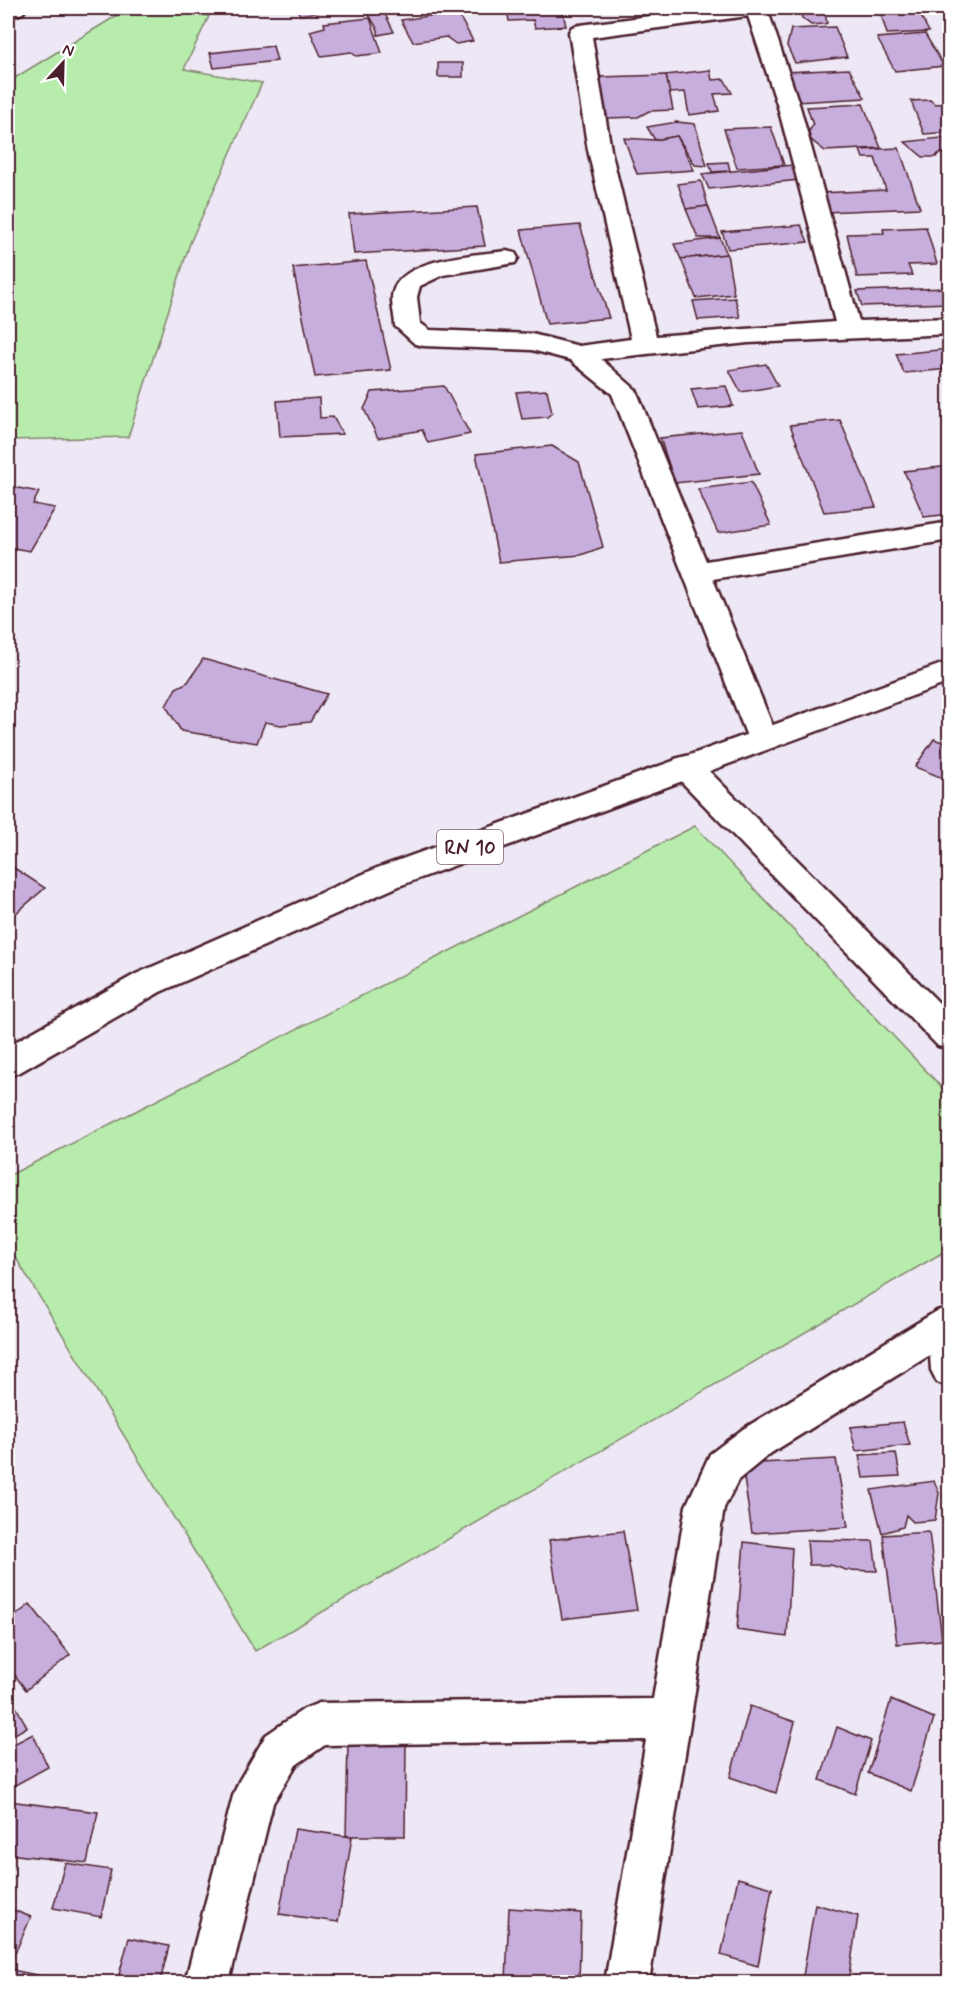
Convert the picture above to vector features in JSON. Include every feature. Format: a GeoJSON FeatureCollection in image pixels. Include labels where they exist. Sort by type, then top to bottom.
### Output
{"type":"FeatureCollection","features":[{"type":"Feature","properties":{"kind":"street"},"geometry":{"type":"LineString","coordinates":[[8,12],[15,8]]}},
{"type":"Feature","properties":{"kind":"street"},"geometry":{"type":"LineString","coordinates":[[645,344],[614,214],[585,73],[578,24],[757,8],[789,107],[849,329]]}},
{"type":"Feature","properties":{"kind":"street"},"geometry":{"type":"LineString","coordinates":[[506,258],[430,271],[413,279],[405,289],[408,326],[424,338],[532,342],[579,354],[645,344],[748,334],[950,326]]}},
{"type":"Feature","properties":{"kind":"street"},"geometry":{"type":"LineString","coordinates":[[579,354],[623,390],[763,739]]}},
{"type":"Feature","properties":{"kind":"street"},"geometry":{"type":"LineString","coordinates":[[696,572],[950,531]]}},
{"type":"Feature","properties":{"kind":"street","name":"RN 10"},"geometry":{"type":"LineString","coordinates":[[8,1062],[148,983],[388,877],[950,671]]}},
{"type":"Feature","properties":{"kind":"street"},"geometry":{"type":"LineString","coordinates":[[686,767],[950,1036]]}},
{"type":"Feature","properties":{"kind":"street"},"geometry":{"type":"LineString","coordinates":[[627,1983],[705,1506],[724,1467],[757,1441],[947,1325],[950,1370]]}},
{"type":"Feature","properties":{"kind":"street"},"geometry":{"type":"LineString","coordinates":[[207,1983],[254,1796],[281,1750],[319,1724],[670,1719]]}},
{"type":"Feature","properties":{"kind":"green space"},"geometry":{"type":"Polygon","coordinates":[[[129,8],[174,8],[209,16],[184,69],[262,83],[190,243],[128,437],[8,440],[8,82],[129,8]]]}},
{"type":"Feature","properties":{"kind":"green space"},"geometry":{"type":"Polygon","coordinates":[[[695,826],[949,1095],[949,1249],[255,1651],[8,1245],[8,1176],[695,826]]]}},
{"type":"Feature","properties":{"kind":"building"},"geometry":{"type":"Polygon","coordinates":[[[296,8],[344,8],[300,15],[296,8]]]}},
{"type":"Feature","properties":{"kind":"building"},"geometry":{"type":"Polygon","coordinates":[[[365,8],[382,8],[394,32],[378,35],[378,30],[365,8]]]}},
{"type":"Feature","properties":{"kind":"building"},"geometry":{"type":"Polygon","coordinates":[[[507,8],[562,8],[566,26],[535,28],[533,20],[509,21],[507,8]]]}},
{"type":"Feature","properties":{"kind":"building"},"geometry":{"type":"Polygon","coordinates":[[[824,8],[827,23],[824,24],[811,25],[802,18],[800,11],[824,8]]]}},
{"type":"Feature","properties":{"kind":"building"},"geometry":{"type":"Polygon","coordinates":[[[879,8],[928,8],[931,11],[920,14],[929,32],[887,34],[879,8]]]}},
{"type":"Feature","properties":{"kind":"building"},"geometry":{"type":"Polygon","coordinates":[[[457,12],[473,41],[456,44],[446,37],[413,42],[401,20],[457,12]]]}},
{"type":"Feature","properties":{"kind":"building"},"geometry":{"type":"Polygon","coordinates":[[[370,18],[382,53],[356,56],[351,52],[321,56],[310,31],[325,27],[324,23],[370,18]]]}},
{"type":"Feature","properties":{"kind":"building"},"geometry":{"type":"Polygon","coordinates":[[[835,27],[847,57],[795,63],[787,46],[791,29],[835,27]]]}},
{"type":"Feature","properties":{"kind":"building"},"geometry":{"type":"Polygon","coordinates":[[[925,34],[944,66],[895,71],[877,38],[925,34]]]}},
{"type":"Feature","properties":{"kind":"building"},"geometry":{"type":"Polygon","coordinates":[[[273,46],[277,61],[214,68],[210,53],[273,46]]]}},
{"type":"Feature","properties":{"kind":"building"},"geometry":{"type":"Polygon","coordinates":[[[438,63],[463,63],[463,77],[438,77],[438,63]]]}},
{"type":"Feature","properties":{"kind":"building"},"geometry":{"type":"Polygon","coordinates":[[[849,69],[865,98],[796,102],[785,72],[849,69]]]}},
{"type":"Feature","properties":{"kind":"building"},"geometry":{"type":"Polygon","coordinates":[[[710,70],[712,80],[724,79],[732,93],[714,94],[719,111],[689,115],[685,92],[669,93],[666,75],[710,70]]]}},
{"type":"Feature","properties":{"kind":"building"},"geometry":{"type":"Polygon","coordinates":[[[666,75],[673,110],[649,111],[638,117],[607,118],[600,77],[666,75]]]}},
{"type":"Feature","properties":{"kind":"building"},"geometry":{"type":"Polygon","coordinates":[[[930,100],[935,104],[950,103],[950,132],[924,134],[911,101],[930,100]]]}},
{"type":"Feature","properties":{"kind":"building"},"geometry":{"type":"Polygon","coordinates":[[[863,104],[881,148],[825,151],[806,136],[813,125],[807,107],[863,104]]]}},
{"type":"Feature","properties":{"kind":"building"},"geometry":{"type":"Polygon","coordinates":[[[677,122],[695,124],[707,166],[695,165],[677,136],[655,140],[647,127],[677,122]]]}},
{"type":"Feature","properties":{"kind":"building"},"geometry":{"type":"Polygon","coordinates":[[[771,127],[784,165],[737,168],[724,129],[771,127]]]}},
{"type":"Feature","properties":{"kind":"building"},"geometry":{"type":"Polygon","coordinates":[[[677,136],[694,170],[637,174],[624,138],[655,140],[677,136]]]}},
{"type":"Feature","properties":{"kind":"building"},"geometry":{"type":"Polygon","coordinates":[[[950,137],[950,152],[938,154],[936,157],[923,157],[905,142],[950,137]]]}},
{"type":"Feature","properties":{"kind":"building"},"geometry":{"type":"Polygon","coordinates":[[[899,148],[920,208],[824,212],[819,193],[886,190],[875,158],[863,158],[860,150],[899,148]]]}},
{"type":"Feature","properties":{"kind":"building"},"geometry":{"type":"Polygon","coordinates":[[[728,162],[730,171],[712,172],[709,163],[728,162]]]}},
{"type":"Feature","properties":{"kind":"building"},"geometry":{"type":"Polygon","coordinates":[[[793,165],[799,180],[709,189],[702,174],[793,165]]]}},
{"type":"Feature","properties":{"kind":"building"},"geometry":{"type":"Polygon","coordinates":[[[701,181],[708,206],[686,209],[678,184],[701,181]]]}},
{"type":"Feature","properties":{"kind":"building"},"geometry":{"type":"Polygon","coordinates":[[[708,206],[720,238],[698,238],[686,209],[708,206]]]}},
{"type":"Feature","properties":{"kind":"building"},"geometry":{"type":"Polygon","coordinates":[[[477,207],[485,246],[354,254],[349,214],[477,207]]]}},
{"type":"Feature","properties":{"kind":"building"},"geometry":{"type":"Polygon","coordinates":[[[580,225],[609,318],[547,324],[521,230],[580,225]]]}},
{"type":"Feature","properties":{"kind":"building"},"geometry":{"type":"Polygon","coordinates":[[[801,225],[808,242],[728,249],[722,232],[801,225]]]}},
{"type":"Feature","properties":{"kind":"building"},"geometry":{"type":"Polygon","coordinates":[[[926,227],[937,264],[908,265],[912,275],[857,277],[847,234],[884,233],[883,229],[926,227]]]}},
{"type":"Feature","properties":{"kind":"building"},"geometry":{"type":"Polygon","coordinates":[[[720,238],[727,254],[681,259],[674,244],[720,238]]]}},
{"type":"Feature","properties":{"kind":"building"},"geometry":{"type":"Polygon","coordinates":[[[727,254],[734,294],[696,298],[681,259],[727,254]]]}},
{"type":"Feature","properties":{"kind":"building"},"geometry":{"type":"Polygon","coordinates":[[[366,261],[391,370],[315,377],[293,268],[366,261]]]}},
{"type":"Feature","properties":{"kind":"building"},"geometry":{"type":"Polygon","coordinates":[[[948,288],[950,303],[862,306],[857,291],[948,288]]]}},
{"type":"Feature","properties":{"kind":"building"},"geometry":{"type":"Polygon","coordinates":[[[735,298],[740,317],[698,320],[693,301],[735,298]]]}},
{"type":"Feature","properties":{"kind":"building"},"geometry":{"type":"Polygon","coordinates":[[[950,349],[950,369],[904,373],[896,354],[950,349]]]}},
{"type":"Feature","properties":{"kind":"building"},"geometry":{"type":"Polygon","coordinates":[[[766,364],[778,386],[741,392],[729,370],[766,364]]]}},
{"type":"Feature","properties":{"kind":"building"},"geometry":{"type":"Polygon","coordinates":[[[444,386],[470,434],[428,443],[422,430],[378,438],[364,409],[372,392],[444,386]]]}},
{"type":"Feature","properties":{"kind":"building"},"geometry":{"type":"Polygon","coordinates":[[[726,386],[733,406],[698,409],[691,389],[726,386]]]}},
{"type":"Feature","properties":{"kind":"building"},"geometry":{"type":"Polygon","coordinates":[[[547,390],[552,413],[547,417],[522,419],[516,392],[547,390]]]}},
{"type":"Feature","properties":{"kind":"building"},"geometry":{"type":"Polygon","coordinates":[[[319,398],[320,418],[333,417],[343,434],[280,437],[277,401],[319,398]]]}},
{"type":"Feature","properties":{"kind":"building"},"geometry":{"type":"Polygon","coordinates":[[[840,420],[876,507],[824,512],[790,425],[840,420]]]}},
{"type":"Feature","properties":{"kind":"building"},"geometry":{"type":"Polygon","coordinates":[[[742,430],[759,474],[675,483],[660,438],[742,430]]]}},
{"type":"Feature","properties":{"kind":"building"},"geometry":{"type":"Polygon","coordinates":[[[552,446],[579,462],[603,547],[581,555],[499,562],[476,454],[552,446]]]}},
{"type":"Feature","properties":{"kind":"building"},"geometry":{"type":"Polygon","coordinates":[[[950,466],[950,514],[924,517],[904,471],[950,466]]]}},
{"type":"Feature","properties":{"kind":"building"},"geometry":{"type":"Polygon","coordinates":[[[751,482],[771,525],[718,533],[698,489],[751,482]]]}},
{"type":"Feature","properties":{"kind":"building"},"geometry":{"type":"Polygon","coordinates":[[[8,486],[39,492],[33,504],[55,508],[30,551],[8,547],[8,486]]]}},
{"type":"Feature","properties":{"kind":"building"},"geometry":{"type":"Polygon","coordinates":[[[203,659],[327,694],[310,722],[281,725],[265,722],[257,743],[181,731],[166,706],[176,688],[188,682],[203,659]]]}},
{"type":"Feature","properties":{"kind":"building"},"geometry":{"type":"Polygon","coordinates":[[[934,739],[950,745],[950,781],[915,767],[934,739]]]}},
{"type":"Feature","properties":{"kind":"building"},"geometry":{"type":"Polygon","coordinates":[[[8,864],[45,888],[8,920],[8,864]]]}},
{"type":"Feature","properties":{"kind":"building"},"geometry":{"type":"Polygon","coordinates":[[[903,1422],[910,1445],[856,1451],[850,1427],[903,1422]]]}},
{"type":"Feature","properties":{"kind":"building"},"geometry":{"type":"Polygon","coordinates":[[[896,1453],[900,1476],[863,1478],[859,1455],[896,1453]]]}},
{"type":"Feature","properties":{"kind":"building"},"geometry":{"type":"Polygon","coordinates":[[[836,1459],[848,1527],[752,1533],[742,1464],[836,1459]]]}},
{"type":"Feature","properties":{"kind":"building"},"geometry":{"type":"Polygon","coordinates":[[[934,1481],[939,1493],[935,1520],[913,1522],[906,1515],[903,1527],[882,1533],[871,1490],[934,1481]]]}},
{"type":"Feature","properties":{"kind":"building"},"geometry":{"type":"Polygon","coordinates":[[[623,1531],[637,1610],[562,1619],[549,1540],[623,1531]]]}},
{"type":"Feature","properties":{"kind":"building"},"geometry":{"type":"Polygon","coordinates":[[[929,1532],[942,1640],[897,1644],[883,1535],[929,1532]]]}},
{"type":"Feature","properties":{"kind":"building"},"geometry":{"type":"Polygon","coordinates":[[[807,1540],[873,1541],[877,1571],[846,1570],[831,1565],[809,1565],[807,1540]]]}},
{"type":"Feature","properties":{"kind":"building"},"geometry":{"type":"Polygon","coordinates":[[[744,1542],[792,1548],[787,1637],[737,1630],[744,1542]]]}},
{"type":"Feature","properties":{"kind":"building"},"geometry":{"type":"Polygon","coordinates":[[[30,1604],[70,1655],[26,1690],[8,1666],[8,1622],[30,1604]]]}},
{"type":"Feature","properties":{"kind":"building"},"geometry":{"type":"Polygon","coordinates":[[[8,1692],[27,1727],[8,1738],[8,1692]]]}},
{"type":"Feature","properties":{"kind":"building"},"geometry":{"type":"Polygon","coordinates":[[[891,1700],[934,1718],[911,1791],[868,1773],[891,1700]]]}},
{"type":"Feature","properties":{"kind":"building"},"geometry":{"type":"Polygon","coordinates":[[[750,1706],[795,1722],[776,1793],[730,1777],[750,1706]]]}},
{"type":"Feature","properties":{"kind":"building"},"geometry":{"type":"Polygon","coordinates":[[[837,1727],[871,1741],[855,1794],[820,1780],[837,1727]]]}},
{"type":"Feature","properties":{"kind":"building"},"geometry":{"type":"Polygon","coordinates":[[[33,1734],[48,1767],[8,1789],[8,1747],[33,1734]]]}},
{"type":"Feature","properties":{"kind":"building"},"geometry":{"type":"Polygon","coordinates":[[[348,1741],[406,1741],[405,1836],[346,1836],[348,1741]]]}},
{"type":"Feature","properties":{"kind":"building"},"geometry":{"type":"Polygon","coordinates":[[[8,1801],[98,1812],[87,1863],[8,1854],[8,1801]]]}},
{"type":"Feature","properties":{"kind":"building"},"geometry":{"type":"Polygon","coordinates":[[[295,1829],[352,1837],[338,1922],[279,1914],[295,1829]]]}},
{"type":"Feature","properties":{"kind":"building"},"geometry":{"type":"Polygon","coordinates":[[[65,1863],[111,1870],[101,1917],[53,1908],[65,1863]]]}},
{"type":"Feature","properties":{"kind":"building"},"geometry":{"type":"Polygon","coordinates":[[[738,1878],[772,1888],[758,1966],[721,1955],[738,1878]]]}},
{"type":"Feature","properties":{"kind":"building"},"geometry":{"type":"Polygon","coordinates":[[[815,1904],[858,1916],[848,1982],[802,1982],[815,1904]]]}},
{"type":"Feature","properties":{"kind":"building"},"geometry":{"type":"Polygon","coordinates":[[[8,1908],[31,1917],[8,1969],[8,1908]]]}},
{"type":"Feature","properties":{"kind":"building"},"geometry":{"type":"Polygon","coordinates":[[[509,1908],[581,1913],[579,1982],[506,1982],[509,1908]]]}},
{"type":"Feature","properties":{"kind":"building"},"geometry":{"type":"Polygon","coordinates":[[[129,1938],[169,1946],[160,1982],[117,1982],[129,1938]]]}},
{"type":"Feature","properties":{"kind":"building"},"geometry":{"type":"Polygon","coordinates":[[[12,1970],[71,1982],[8,1982],[12,1970]]]}}]}
